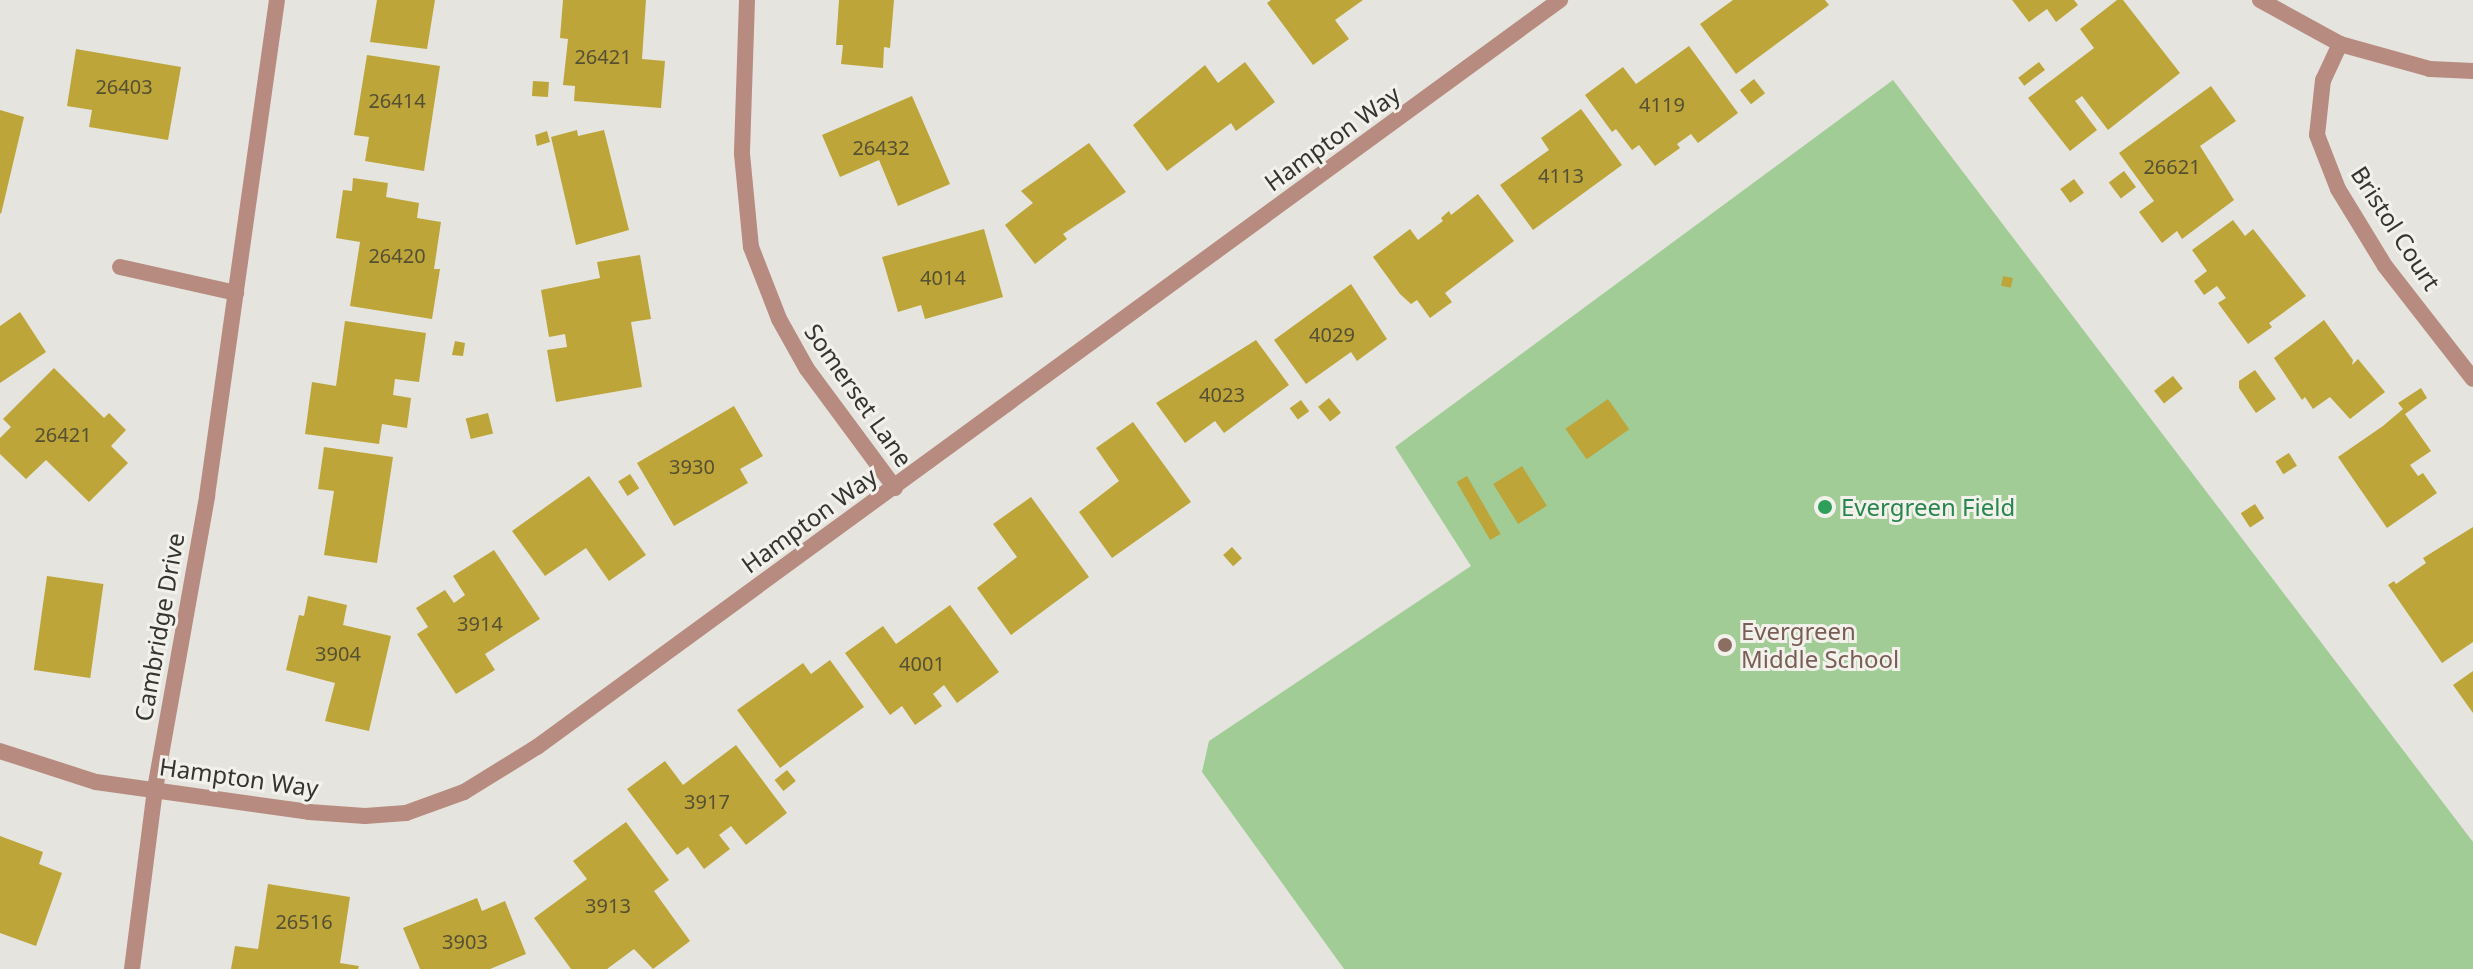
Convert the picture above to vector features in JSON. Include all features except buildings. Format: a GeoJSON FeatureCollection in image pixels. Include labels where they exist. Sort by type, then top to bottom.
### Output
{"type":"FeatureCollection","features":[{"type":"Feature","properties":{"kind":"street","name":"Cambridge Drive"},"geometry":{"type":"LineString","coordinates":[[132,969],[155,789],[207,496],[277,0]]}},
{"type":"Feature","properties":{"kind":"street","name":"Somerset Lane"},"geometry":{"type":"LineString","coordinates":[[747,0],[742,154],[751,247],[779,319],[807,369],[895,488]]}},
{"type":"Feature","properties":{"kind":"street","name":"Hampton Way"},"geometry":{"type":"LineString","coordinates":[[0,751],[96,782],[309,812],[365,816],[406,813],[464,792],[537,747],[1560,0]]}},
{"type":"Feature","properties":{"kind":"street"},"geometry":{"type":"LineString","coordinates":[[2260,0],[2340,44],[2430,69],[2473,71]]}},
{"type":"Feature","properties":{"kind":"street","name":"Bristol Court"},"geometry":{"type":"LineString","coordinates":[[2340,44],[2323,80],[2317,135],[2333,176],[2385,266],[2473,379]]}},
{"type":"Feature","properties":{"kind":"street"},"geometry":{"type":"LineString","coordinates":[[120,267],[236,293]]}},
{"type":"Feature","properties":{"kind":"green space","name":"Evergreen Field"},"geometry":{"type":"Polygon","coordinates":[[[1893,80],[2473,842],[2473,969],[1344,969],[1202,772],[1209,741],[1471,566],[1395,447],[1893,80]]]}},
{"type":"Feature","properties":{"kind":"place","name":"Evergreen Field"},"geometry":{"type":"Point","coordinates":[1825,507]}},
{"type":"Feature","properties":{"kind":"place","name":"Evergreen Middle School"},"geometry":{"type":"Point","coordinates":[1725,645]}}]}
